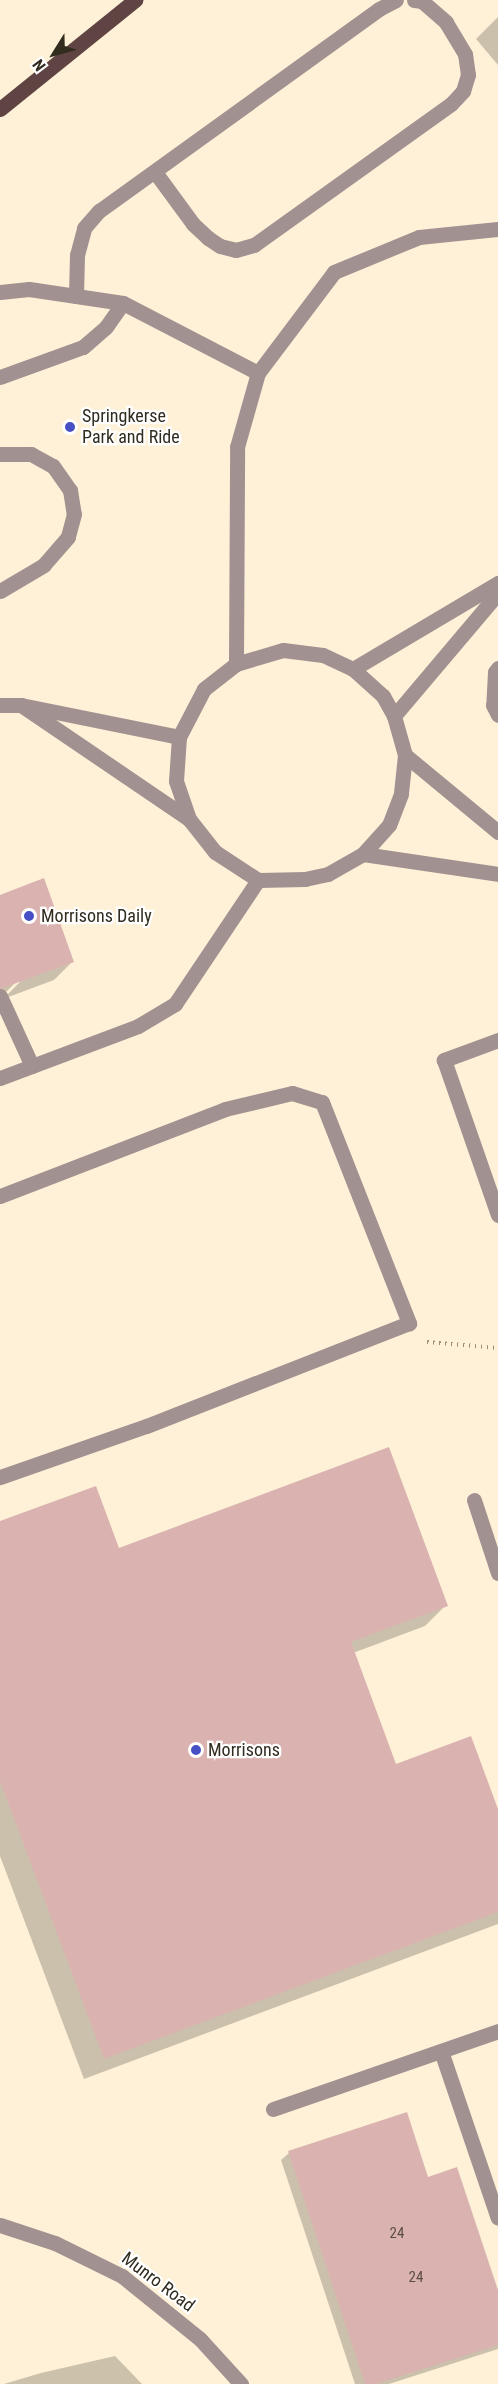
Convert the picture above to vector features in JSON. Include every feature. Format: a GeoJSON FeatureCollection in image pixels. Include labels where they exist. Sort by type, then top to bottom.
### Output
{"type":"FeatureCollection","features":[{"type":"Feature","properties":{"kind":"main road"},"geometry":{"type":"LineString","coordinates":[[0,109],[135,0]]}},
{"type":"Feature","properties":{"kind":"street"},"geometry":{"type":"LineString","coordinates":[[76,296],[77,255],[84,228],[99,212],[379,9],[396,0]]}},
{"type":"Feature","properties":{"kind":"street"},"geometry":{"type":"LineString","coordinates":[[155,172],[193,224],[208,238],[220,246],[236,250],[254,245],[451,104],[463,91],[468,75],[465,54],[446,22],[422,1],[414,0]]}},
{"type":"Feature","properties":{"kind":"street"},"geometry":{"type":"LineString","coordinates":[[236,664],[237,447],[258,373],[334,272],[419,237],[498,229]]}},
{"type":"Feature","properties":{"kind":"street"},"geometry":{"type":"LineString","coordinates":[[0,292],[29,290],[123,303],[258,373]]}},
{"type":"Feature","properties":{"kind":"street"},"geometry":{"type":"LineString","coordinates":[[0,376],[82,347],[106,327],[123,303]]}},
{"type":"Feature","properties":{"kind":"street"},"geometry":{"type":"LineString","coordinates":[[0,454],[31,454],[53,466],[70,490],[74,514],[68,537],[45,565],[0,591]]}},
{"type":"Feature","properties":{"kind":"street"},"geometry":{"type":"LineString","coordinates":[[353,669],[498,583]]}},
{"type":"Feature","properties":{"kind":"street"},"geometry":{"type":"LineString","coordinates":[[394,716],[498,593]]}},
{"type":"Feature","properties":{"kind":"street"},"geometry":{"type":"LineString","coordinates":[[21,705],[189,819],[215,852],[258,880],[305,879],[328,874],[363,854],[389,825],[402,794],[405,755],[394,716],[383,696],[353,669],[323,655],[283,650],[236,664],[204,689],[179,737],[176,781],[189,819]]}},
{"type":"Feature","properties":{"kind":"street"},"geometry":{"type":"LineString","coordinates":[[498,668],[495,672],[493,705],[498,715]]}},
{"type":"Feature","properties":{"kind":"street"},"geometry":{"type":"LineString","coordinates":[[0,705],[21,705],[179,737]]}},
{"type":"Feature","properties":{"kind":"street"},"geometry":{"type":"LineString","coordinates":[[405,755],[498,832]]}},
{"type":"Feature","properties":{"kind":"street"},"geometry":{"type":"LineString","coordinates":[[363,854],[498,874]]}},
{"type":"Feature","properties":{"kind":"street"},"geometry":{"type":"LineString","coordinates":[[0,1078],[138,1026],[175,1004],[258,880]]}},
{"type":"Feature","properties":{"kind":"street"},"geometry":{"type":"LineString","coordinates":[[0,996],[32,1066]]}},
{"type":"Feature","properties":{"kind":"street"},"geometry":{"type":"LineString","coordinates":[[498,1040],[444,1060],[498,1215]]}},
{"type":"Feature","properties":{"kind":"street"},"geometry":{"type":"LineString","coordinates":[[0,1196],[225,1108],[292,1093],[322,1102],[409,1323],[146,1426],[0,1477]]}},
{"type":"Feature","properties":{"kind":"street"},"geometry":{"type":"LineString","coordinates":[[474,1500],[498,1573]]}},
{"type":"Feature","properties":{"kind":"street"},"geometry":{"type":"LineString","coordinates":[[273,2109],[498,2031]]}},
{"type":"Feature","properties":{"kind":"street"},"geometry":{"type":"LineString","coordinates":[[441,2050],[498,2218]]}},
{"type":"Feature","properties":{"kind":"street","name":"Munro Road"},"geometry":{"type":"LineString","coordinates":[[0,2225],[55,2243],[122,2276],[200,2339],[241,2384]]}},
{"type":"Feature","properties":{"kind":"path"},"geometry":{"type":"LineString","coordinates":[[375,1337],[498,1348]]}},
{"type":"Feature","properties":{"kind":"shaded area"},"geometry":{"type":"Polygon","coordinates":[[[115,2356],[142,2384],[4,2384],[41,2373],[115,2356]]]}},
{"type":"Feature","properties":{"kind":"building","name":"Morrisons Daily"},"geometry":{"type":"Polygon","coordinates":[[[44,878],[74,962],[0,989],[0,895],[44,878]]]}},
{"type":"Feature","properties":{"kind":"building","name":"Morrisons"},"geometry":{"type":"Polygon","coordinates":[[[389,1447],[448,1606],[351,1642],[396,1764],[471,1736],[498,1809],[498,1912],[104,2059],[0,1781],[0,1521],[96,1486],[119,1548],[389,1447]]]}},
{"type":"Feature","properties":{"kind":"building"},"geometry":{"type":"Polygon","coordinates":[[[407,2112],[428,2177],[457,2167],[498,2290],[498,2345],[376,2384],[365,2384],[288,2151],[407,2112]]]}},
{"type":"Feature","properties":{"kind":"place","name":"Springkerse Park and Ride"},"geometry":{"type":"Point","coordinates":[70,427]}},
{"type":"Feature","properties":{"kind":"place","name":"Morrisons Daily"},"geometry":{"type":"Point","coordinates":[29,916]}},
{"type":"Feature","properties":{"kind":"place","name":"Morrisons"},"geometry":{"type":"Point","coordinates":[196,1750]}}]}
